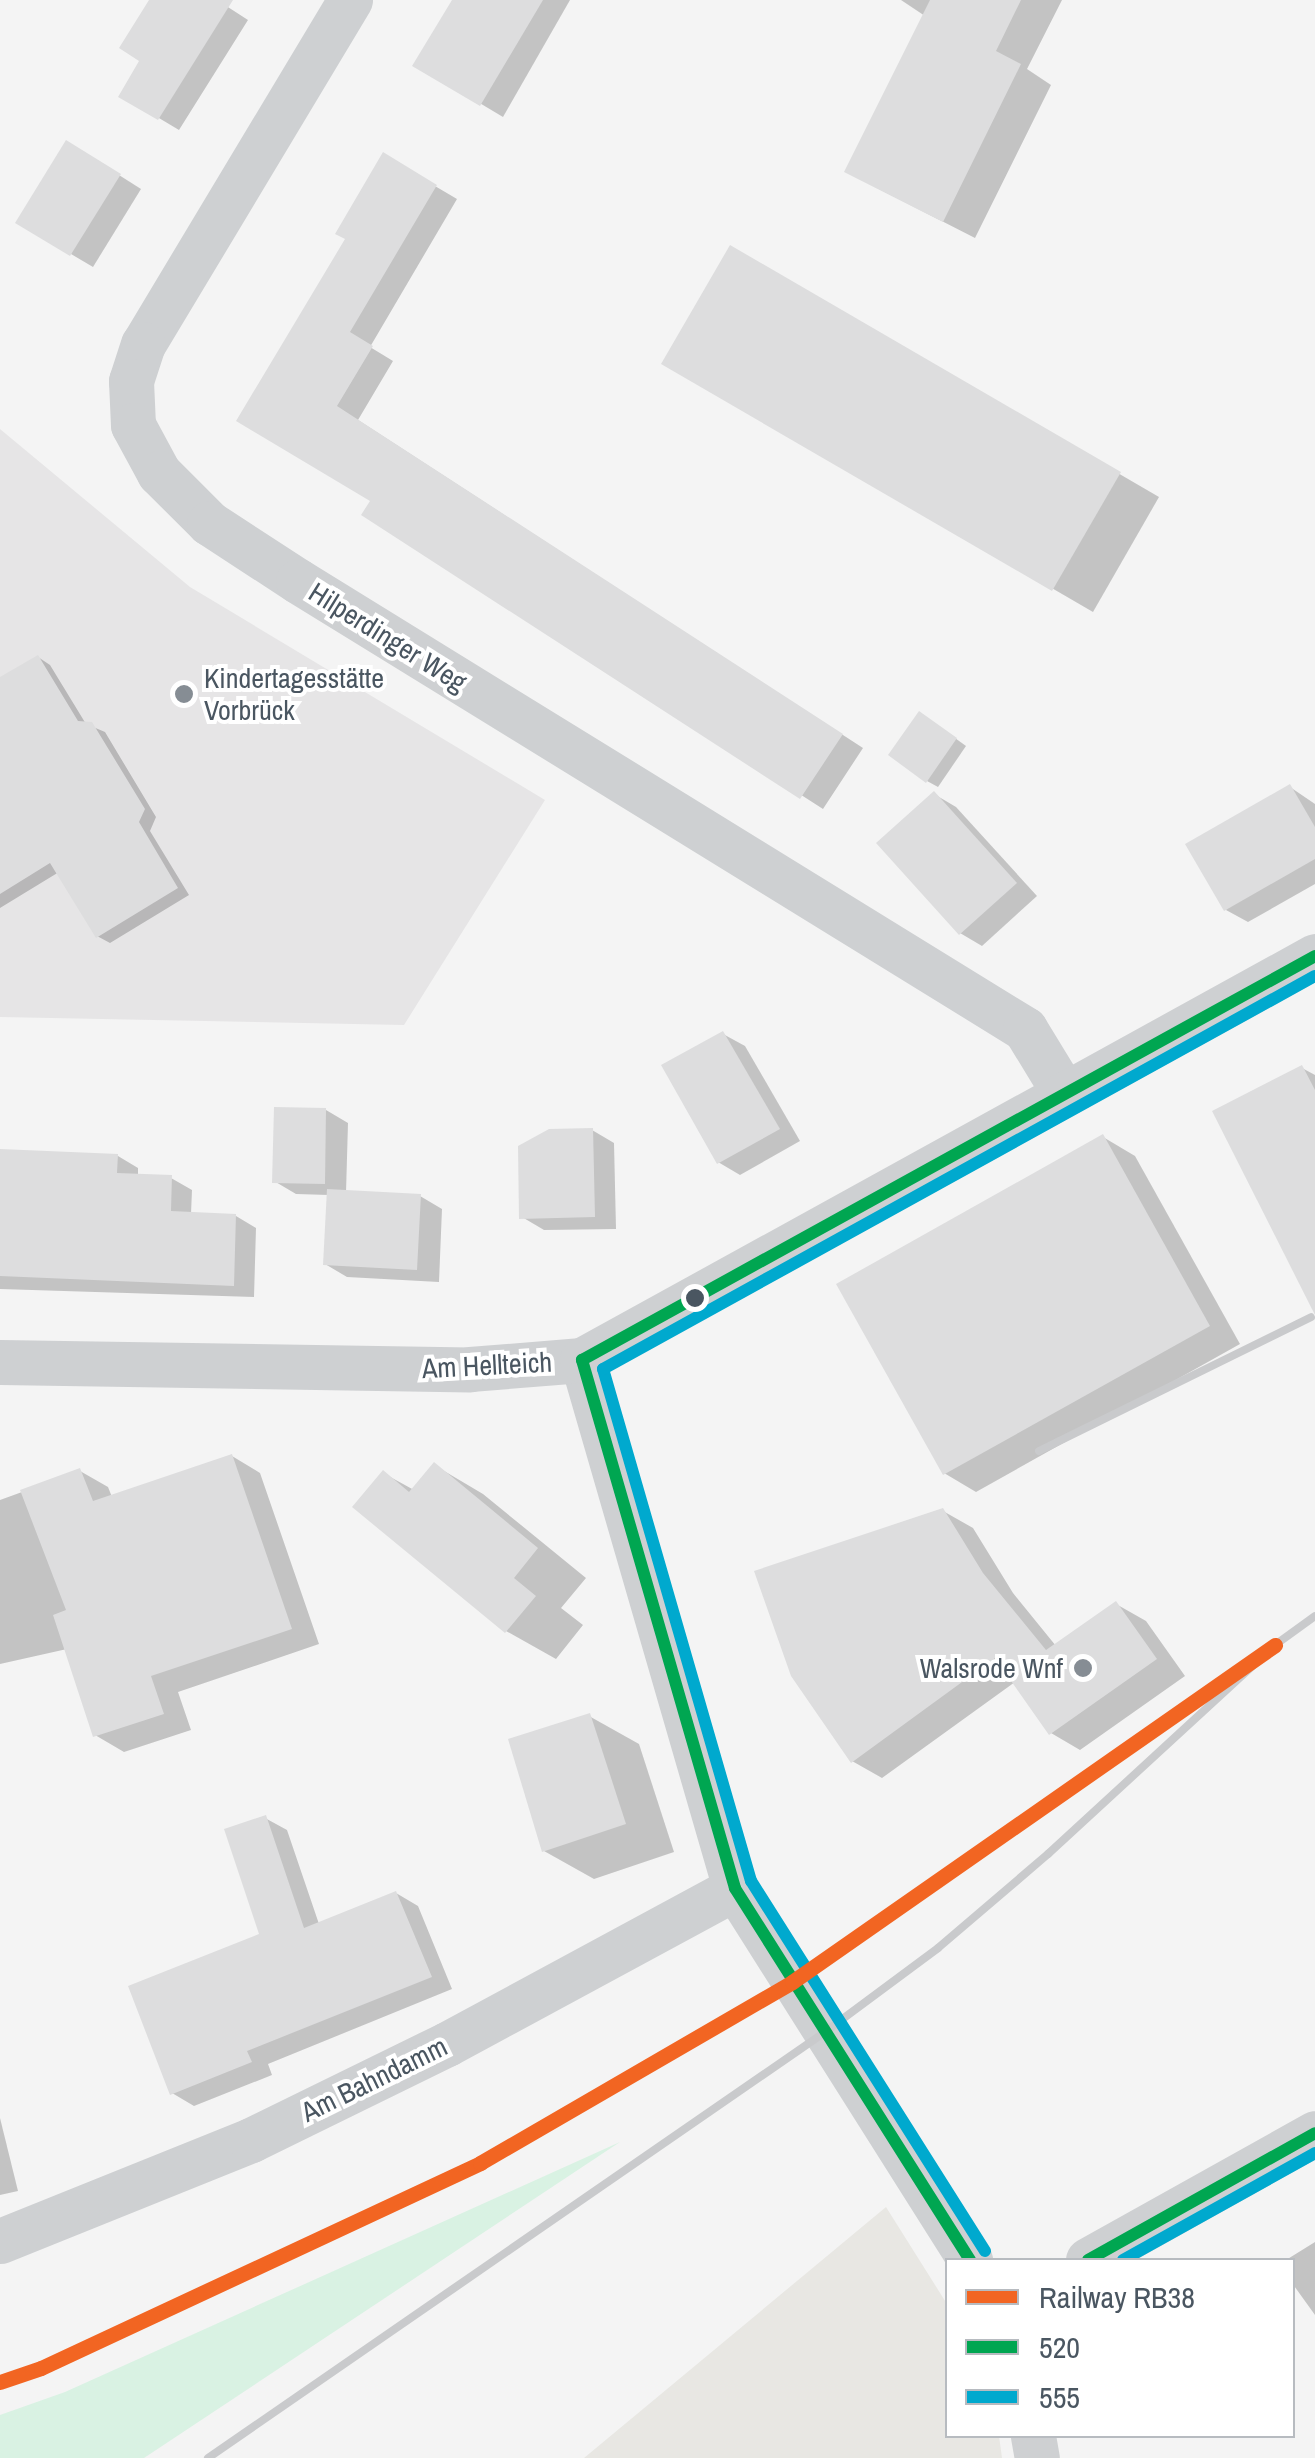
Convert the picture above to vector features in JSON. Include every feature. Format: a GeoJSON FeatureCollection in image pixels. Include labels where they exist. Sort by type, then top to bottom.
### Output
{"type":"FeatureCollection","features":[{"type":"Feature","properties":{"kind":"street","name":"Hilperdinger Weg"},"geometry":{"type":"LineString","coordinates":[[350,0],[144,344],[131,381],[134,426],[158,473],[208,523],[298,581],[1025,1029],[1064,1092]]}},
{"type":"Feature","properties":{"kind":"street"},"geometry":{"type":"LineString","coordinates":[[582,1360],[1315,956]]}},
{"type":"Feature","properties":{"kind":"street","name":"Am Hellteich"},"geometry":{"type":"LineString","coordinates":[[0,1362],[470,1369],[582,1360],[736,1888],[969,2258]]}},
{"type":"Feature","properties":{"kind":"street","name":"Am Bahndamm"},"geometry":{"type":"LineString","coordinates":[[0,2241],[251,2140],[447,2044],[736,1888]]}},
{"type":"Feature","properties":{"kind":"street"},"geometry":{"type":"LineString","coordinates":[[1092,2258],[1315,2133]]}},
{"type":"Feature","properties":{"kind":"shaded area","name":"Kindertagesstätte Vorbrück"},"geometry":{"type":"Polygon","coordinates":[[[0,429],[190,587],[545,800],[404,1025],[0,1017],[0,429]]]}},
{"type":"Feature","properties":{"kind":"shaded area"},"geometry":{"type":"Polygon","coordinates":[[[886,2207],[945,2301],[945,2438],[999,2438],[1002,2458],[584,2458],[886,2207]]]}},
{"type":"Feature","properties":{"kind":"green space"},"geometry":{"type":"Polygon","coordinates":[[[620,2142],[144,2458],[0,2458],[0,2415],[65,2392],[620,2142]]]}},
{"type":"Feature","properties":{"kind":"building"},"geometry":{"type":"Polygon","coordinates":[[[149,0],[233,0],[158,120],[118,97],[139,61],[119,48],[149,0]]]}},
{"type":"Feature","properties":{"kind":"building"},"geometry":{"type":"Polygon","coordinates":[[[452,0],[543,0],[480,106],[412,66],[452,0]]]}},
{"type":"Feature","properties":{"kind":"building"},"geometry":{"type":"Polygon","coordinates":[[[930,0],[1021,0],[996,51],[1021,64],[943,222],[844,172],[930,0]]]}},
{"type":"Feature","properties":{"kind":"building"},"geometry":{"type":"Polygon","coordinates":[[[66,140],[121,174],[70,256],[15,223],[66,140]]]}},
{"type":"Feature","properties":{"kind":"building"},"geometry":{"type":"Polygon","coordinates":[[[383,152],[437,185],[350,332],[373,346],[337,406],[843,734],[800,799],[361,515],[370,501],[236,421],[345,239],[335,234],[383,152]]]}},
{"type":"Feature","properties":{"kind":"building"},"geometry":{"type":"Polygon","coordinates":[[[730,245],[1121,472],[1052,591],[661,364],[730,245]]]}},
{"type":"Feature","properties":{"kind":"building"},"geometry":{"type":"Polygon","coordinates":[[[38,655],[78,721],[92,722],[145,809],[139,822],[178,888],[96,938],[50,863],[0,894],[0,677],[38,655]]]}},
{"type":"Feature","properties":{"kind":"building"},"geometry":{"type":"Polygon","coordinates":[[[919,711],[957,738],[926,783],[888,755],[919,711]]]}},
{"type":"Feature","properties":{"kind":"building"},"geometry":{"type":"Polygon","coordinates":[[[1290,784],[1315,827],[1315,859],[1224,911],[1185,844],[1290,784]]]}},
{"type":"Feature","properties":{"kind":"building"},"geometry":{"type":"Polygon","coordinates":[[[934,791],[1017,883],[959,935],[876,843],[934,791]]]}},
{"type":"Feature","properties":{"kind":"building"},"geometry":{"type":"Polygon","coordinates":[[[723,1031],[780,1129],[717,1164],[661,1065],[723,1031]]]}},
{"type":"Feature","properties":{"kind":"building"},"geometry":{"type":"Polygon","coordinates":[[[1302,1065],[1315,1090],[1315,1315],[1212,1111],[1302,1065]]]}},
{"type":"Feature","properties":{"kind":"building"},"geometry":{"type":"Polygon","coordinates":[[[274,1107],[326,1108],[325,1184],[272,1183],[274,1107]]]}},
{"type":"Feature","properties":{"kind":"building"},"geometry":{"type":"Polygon","coordinates":[[[593,1128],[595,1217],[519,1219],[518,1146],[549,1129],[593,1128]]]}},
{"type":"Feature","properties":{"kind":"building"},"geometry":{"type":"Polygon","coordinates":[[[1103,1134],[1210,1326],[943,1475],[836,1284],[1103,1134]]]}},
{"type":"Feature","properties":{"kind":"building"},"geometry":{"type":"Polygon","coordinates":[[[0,1149],[118,1154],[117,1173],[172,1175],[171,1211],[236,1214],[234,1286],[0,1276],[0,1149]]]}},
{"type":"Feature","properties":{"kind":"building"},"geometry":{"type":"Polygon","coordinates":[[[327,1189],[421,1194],[417,1270],[323,1265],[327,1189]]]}},
{"type":"Feature","properties":{"kind":"building"},"geometry":{"type":"Polygon","coordinates":[[[232,1454],[292,1629],[151,1676],[164,1714],[93,1737],[53,1615],[66,1610],[20,1490],[80,1468],[93,1501],[232,1454]]]}},
{"type":"Feature","properties":{"kind":"building"},"geometry":{"type":"Polygon","coordinates":[[[434,1462],[538,1548],[514,1578],[536,1596],[505,1633],[352,1507],[383,1470],[409,1492],[434,1462]]]}},
{"type":"Feature","properties":{"kind":"building"},"geometry":{"type":"Polygon","coordinates":[[[943,1508],[983,1573],[1046,1650],[1116,1601],[1157,1659],[1049,1735],[995,1658],[851,1763],[791,1676],[754,1571],[943,1508]]]}},
{"type":"Feature","properties":{"kind":"building"},"geometry":{"type":"Polygon","coordinates":[[[590,1713],[626,1824],[542,1852],[508,1739],[590,1713]]]}},
{"type":"Feature","properties":{"kind":"building"},"geometry":{"type":"Polygon","coordinates":[[[266,1815],[304,1928],[396,1891],[432,1977],[247,2051],[252,2062],[170,2095],[128,1986],[259,1934],[224,1829],[266,1815]]]}},
{"type":"Feature","properties":{"kind":"railway"},"geometry":{"type":"LineString","coordinates":[[1039,1451],[1311,1317]]}},
{"type":"Feature","properties":{"kind":"railway"},"geometry":{"type":"LineString","coordinates":[[208,2458],[825,2032],[938,1948],[1048,1854],[1275,1645],[1315,1616]]}},
{"type":"Feature","properties":{"kind":"rail line","name":"RB38"},"geometry":{"type":"LineString","coordinates":[[0,2382],[41,2368],[480,2163],[792,1982],[1275,1645]]}},
{"type":"Feature","properties":{"kind":"transit line","name":"520"},"geometry":{"type":"LineString","coordinates":[[969,2258],[735,1888],[582,1360],[1315,956]]}},
{"type":"Feature","properties":{"kind":"transit line","name":"555"},"geometry":{"type":"LineString","coordinates":[[985,2251],[751,1881],[603,1369],[1315,976]]}},
{"type":"Feature","properties":{"kind":"transit line","name":"520"},"geometry":{"type":"LineString","coordinates":[[1092,2258],[1315,2133]]}},
{"type":"Feature","properties":{"kind":"transit line","name":"555"},"geometry":{"type":"LineString","coordinates":[[1127,2258],[1315,2153]]}},
{"type":"Feature","properties":{"kind":"place","name":"Kindertagesstätte Vorbrück"},"geometry":{"type":"Point","coordinates":[184,694]}},
{"type":"Feature","properties":{"kind":"place","name":"Walsrode Wnf"},"geometry":{"type":"Point","coordinates":[1083,1668]}}]}
